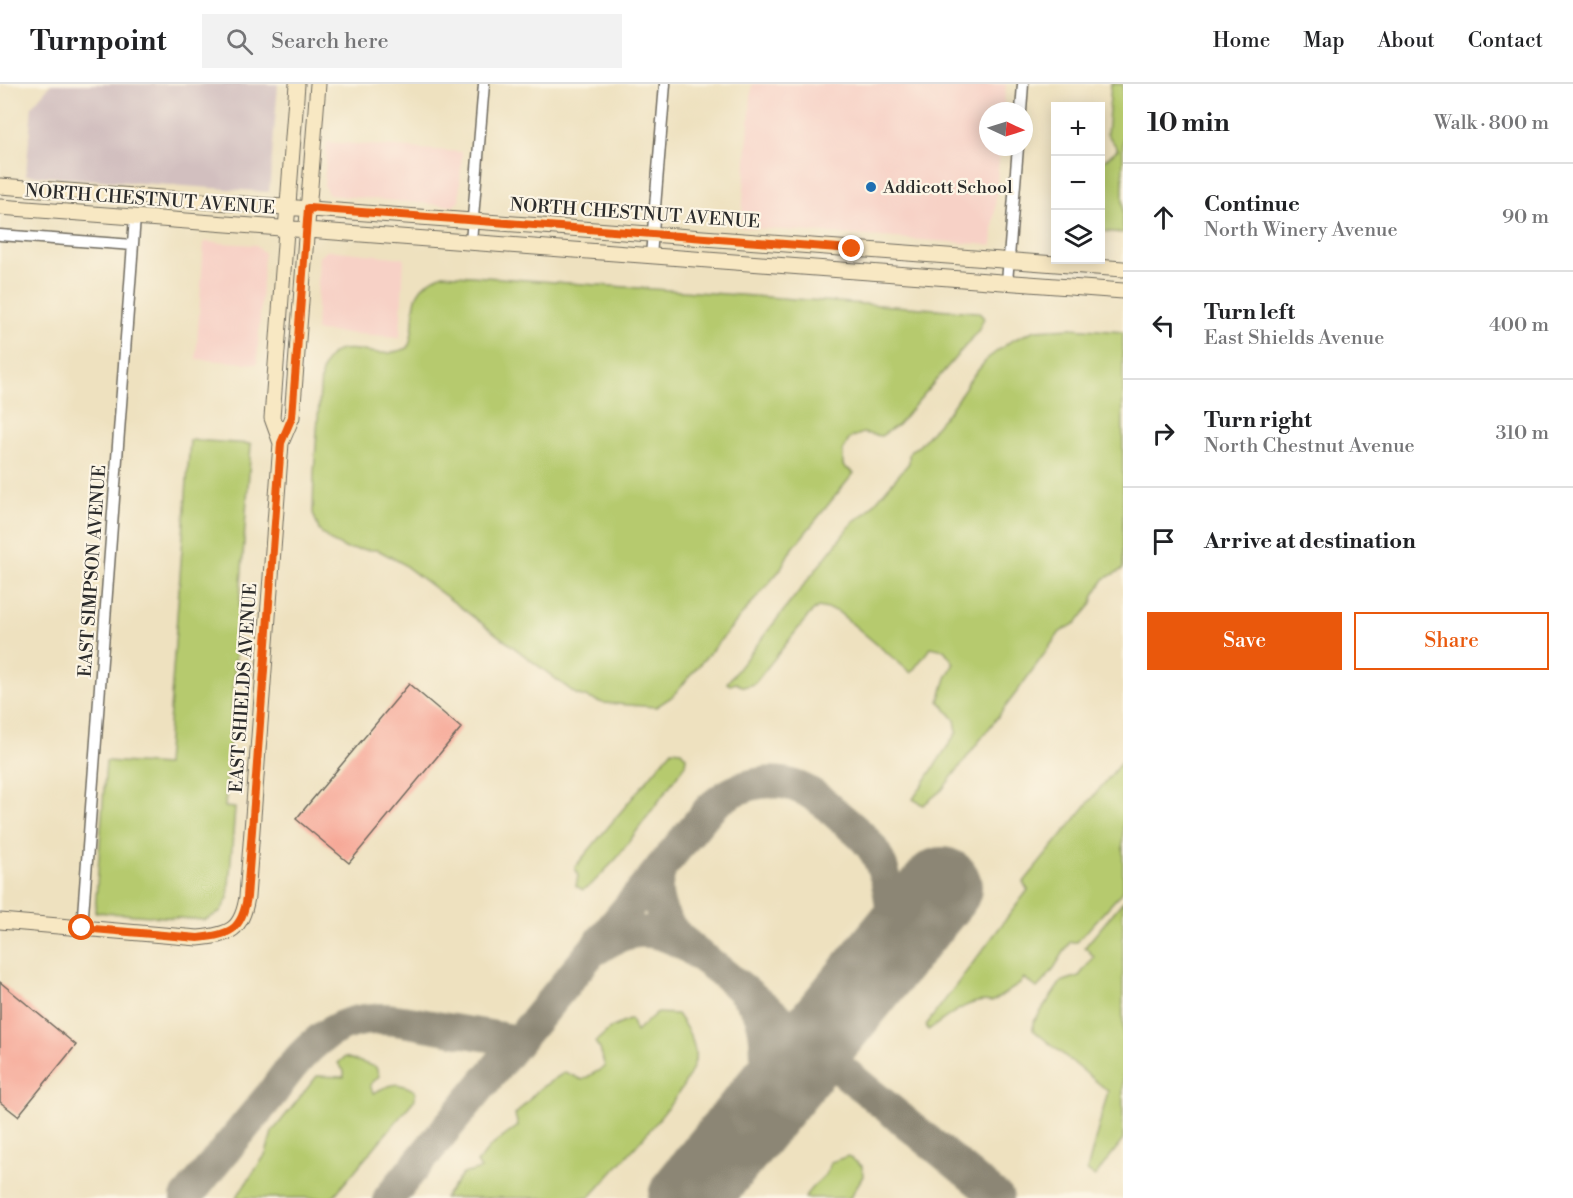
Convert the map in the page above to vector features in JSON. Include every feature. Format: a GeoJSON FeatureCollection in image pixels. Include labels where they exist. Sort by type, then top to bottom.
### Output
{"type":"FeatureCollection","features":[{"type":"Feature","properties":{"kind":"main road","name":"EAST SHIELDS AVENUE"},"geometry":{"type":"LineString","coordinates":[[281,443],[272,418],[297,84]]}},
{"type":"Feature","properties":{"kind":"main road","name":"EAST SHIELDS AVENUE"},"geometry":{"type":"LineString","coordinates":[[82,928],[198,938],[230,931],[242,919],[247,897],[281,443],[292,417],[318,84]]}},
{"type":"Feature","properties":{"kind":"main road","name":"NORTH CHESTNUT AVENUE"},"geometry":{"type":"LineString","coordinates":[[0,186],[1123,269]]}},
{"type":"Feature","properties":{"kind":"main road"},"geometry":{"type":"LineString","coordinates":[[0,206],[37,200],[93,204],[101,200],[102,193]]}},
{"type":"Feature","properties":{"kind":"main road","name":"NORTH CHESTNUT AVENUE"},"geometry":{"type":"LineString","coordinates":[[0,206],[1123,291]]}},
{"type":"Feature","properties":{"kind":"main road"},"geometry":{"type":"LineString","coordinates":[[0,921],[82,928]]}},
{"type":"Feature","properties":{"kind":"street"},"geometry":{"type":"LineString","coordinates":[[471,242],[484,84]]}},
{"type":"Feature","properties":{"kind":"street"},"geometry":{"type":"LineString","coordinates":[[651,256],[665,84]]}},
{"type":"Feature","properties":{"kind":"street"},"geometry":{"type":"LineString","coordinates":[[1022,102],[1023,84]]}},
{"type":"Feature","properties":{"kind":"street"},"geometry":{"type":"LineString","coordinates":[[1006,282],[1017,156]]}},
{"type":"Feature","properties":{"kind":"street","name":"EAST SIMPSON AVENUE"},"geometry":{"type":"LineString","coordinates":[[82,928],[135,217]]}},
{"type":"Feature","properties":{"kind":"street"},"geometry":{"type":"LineString","coordinates":[[0,235],[133,245]]}},
{"type":"Feature","properties":{"kind":"shaded area"},"geometry":{"type":"Polygon","coordinates":[[[51,84],[278,84],[269,192],[26,175],[32,106],[51,84]]]}},
{"type":"Feature","properties":{"kind":"shaded area","name":"Addicott School"},"geometry":{"type":"Polygon","coordinates":[[[752,84],[1006,84],[1004,102],[979,102],[979,156],[999,156],[992,245],[741,227],[752,84]]]}},
{"type":"Feature","properties":{"kind":"shaded area"},"geometry":{"type":"Polygon","coordinates":[[[327,142],[462,152],[459,201],[453,206],[329,195],[324,186],[327,142]]]}},
{"type":"Feature","properties":{"kind":"shaded area"},"geometry":{"type":"Polygon","coordinates":[[[204,242],[256,245],[264,253],[257,364],[196,359],[204,242]]]}},
{"type":"Feature","properties":{"kind":"shaded area"},"geometry":{"type":"Polygon","coordinates":[[[328,250],[404,258],[400,337],[316,331],[319,256],[328,250]]]}},
{"type":"Feature","properties":{"kind":"green space"},"geometry":{"type":"Polygon","coordinates":[[[1111,84],[1123,84],[1123,233],[1105,231],[1105,160],[1118,149],[1107,134],[1111,84]]]}},
{"type":"Feature","properties":{"kind":"green space"},"geometry":{"type":"Polygon","coordinates":[[[443,274],[978,312],[984,318],[978,331],[898,425],[881,436],[863,433],[850,438],[843,450],[843,466],[854,473],[789,553],[780,570],[673,696],[656,707],[603,703],[576,694],[400,562],[378,550],[347,549],[329,540],[319,530],[313,513],[314,473],[321,376],[326,363],[332,355],[348,349],[389,353],[408,348],[416,296],[421,288],[443,274]]]}},
{"type":"Feature","properties":{"kind":"green space"},"geometry":{"type":"Polygon","coordinates":[[[1071,328],[1123,332],[1123,569],[1104,579],[1094,595],[1092,604],[1076,623],[1060,632],[942,790],[923,805],[913,799],[957,732],[955,720],[939,701],[946,678],[954,663],[944,650],[931,647],[911,673],[837,611],[818,607],[809,615],[755,683],[741,686],[736,683],[730,685],[727,683],[854,521],[866,513],[909,463],[911,450],[919,446],[950,410],[988,358],[1011,341],[1035,330],[1071,328]]]}},
{"type":"Feature","properties":{"kind":"green space"},"geometry":{"type":"Polygon","coordinates":[[[190,440],[251,444],[225,807],[235,808],[228,898],[220,912],[205,920],[95,912],[106,761],[166,765],[190,440]]]}},
{"type":"Feature","properties":{"kind":"green space"},"geometry":{"type":"Polygon","coordinates":[[[672,750],[681,751],[686,757],[685,765],[617,858],[591,885],[583,890],[576,886],[578,876],[575,867],[672,750]]]}},
{"type":"Feature","properties":{"kind":"green space"},"geometry":{"type":"Polygon","coordinates":[[[1123,760],[1123,891],[1077,942],[1070,942],[1051,973],[1037,988],[1024,978],[1020,984],[992,1002],[983,1001],[967,1005],[928,1030],[926,1025],[1028,890],[1023,883],[1123,760]]]}},
{"type":"Feature","properties":{"kind":"green space"},"geometry":{"type":"Polygon","coordinates":[[[1123,901],[1123,1140],[1095,1176],[1087,1171],[1108,1091],[1033,1030],[1033,1023],[1061,982],[1079,976],[1094,957],[1085,947],[1123,901]]]}},
{"type":"Feature","properties":{"kind":"green space"},"geometry":{"type":"Polygon","coordinates":[[[656,1013],[677,1014],[687,1030],[693,1041],[695,1054],[690,1074],[666,1111],[589,1198],[444,1198],[463,1174],[481,1169],[477,1163],[490,1147],[518,1126],[515,1115],[539,1089],[565,1072],[582,1080],[605,1067],[600,1049],[595,1042],[611,1028],[631,1019],[636,1032],[656,1013]]]}},
{"type":"Feature","properties":{"kind":"green space"},"geometry":{"type":"Polygon","coordinates":[[[345,1057],[376,1067],[379,1076],[370,1085],[373,1093],[398,1084],[415,1091],[415,1099],[332,1198],[236,1198],[266,1154],[272,1132],[317,1076],[344,1077],[344,1071],[338,1063],[345,1057]]]}},
{"type":"Feature","properties":{"kind":"green space"},"geometry":{"type":"Polygon","coordinates":[[[848,1156],[862,1166],[863,1176],[850,1198],[805,1198],[811,1188],[826,1174],[831,1162],[848,1156]]]}},
{"type":"Feature","properties":{"kind":"building"},"geometry":{"type":"Polygon","coordinates":[[[409,684],[461,728],[349,863],[296,819],[409,684]]]}},
{"type":"Feature","properties":{"kind":"building"},"geometry":{"type":"Polygon","coordinates":[[[0,982],[76,1045],[18,1116],[0,1102],[0,982]]]}},
{"type":"Feature","properties":{"kind":"taxiway"},"geometry":{"type":"LineString","coordinates":[[389,1198],[710,808],[734,791],[761,783],[789,784],[816,797],[857,831],[875,852],[883,869],[889,893],[891,917],[889,953]]}},
{"type":"Feature","properties":{"kind":"taxiway"},"geometry":{"type":"LineString","coordinates":[[661,867],[657,884],[661,911],[670,927],[688,945]]}},
{"type":"Feature","properties":{"kind":"taxiway"},"geometry":{"type":"LineString","coordinates":[[597,949],[631,933],[661,934],[690,948],[704,958],[749,998],[761,1018],[766,1064],[758,1101],[745,1129]]}},
{"type":"Feature","properties":{"kind":"taxiway"},"geometry":{"type":"LineString","coordinates":[[738,985],[998,1198]]}},
{"type":"Feature","properties":{"kind":"taxiway"},"geometry":{"type":"LineString","coordinates":[[186,1198],[288,1071],[316,1042],[338,1028],[361,1020],[393,1020],[518,1041]]}},
{"type":"Feature","properties":{"kind":"runway"},"geometry":{"type":"LineString","coordinates":[[688,1198],[942,887]]}},
{"type":"Feature","properties":{"kind":"place","name":"Addicott School"},"geometry":{"type":"Point","coordinates":[871,187]}},
{"type":"Feature","properties":{"kind":"route"},"geometry":{"type":"LineString","coordinates":[[82,928],[198,938],[230,931],[242,919],[247,897],[281,443],[292,417],[308,208],[852,249]]}}]}
